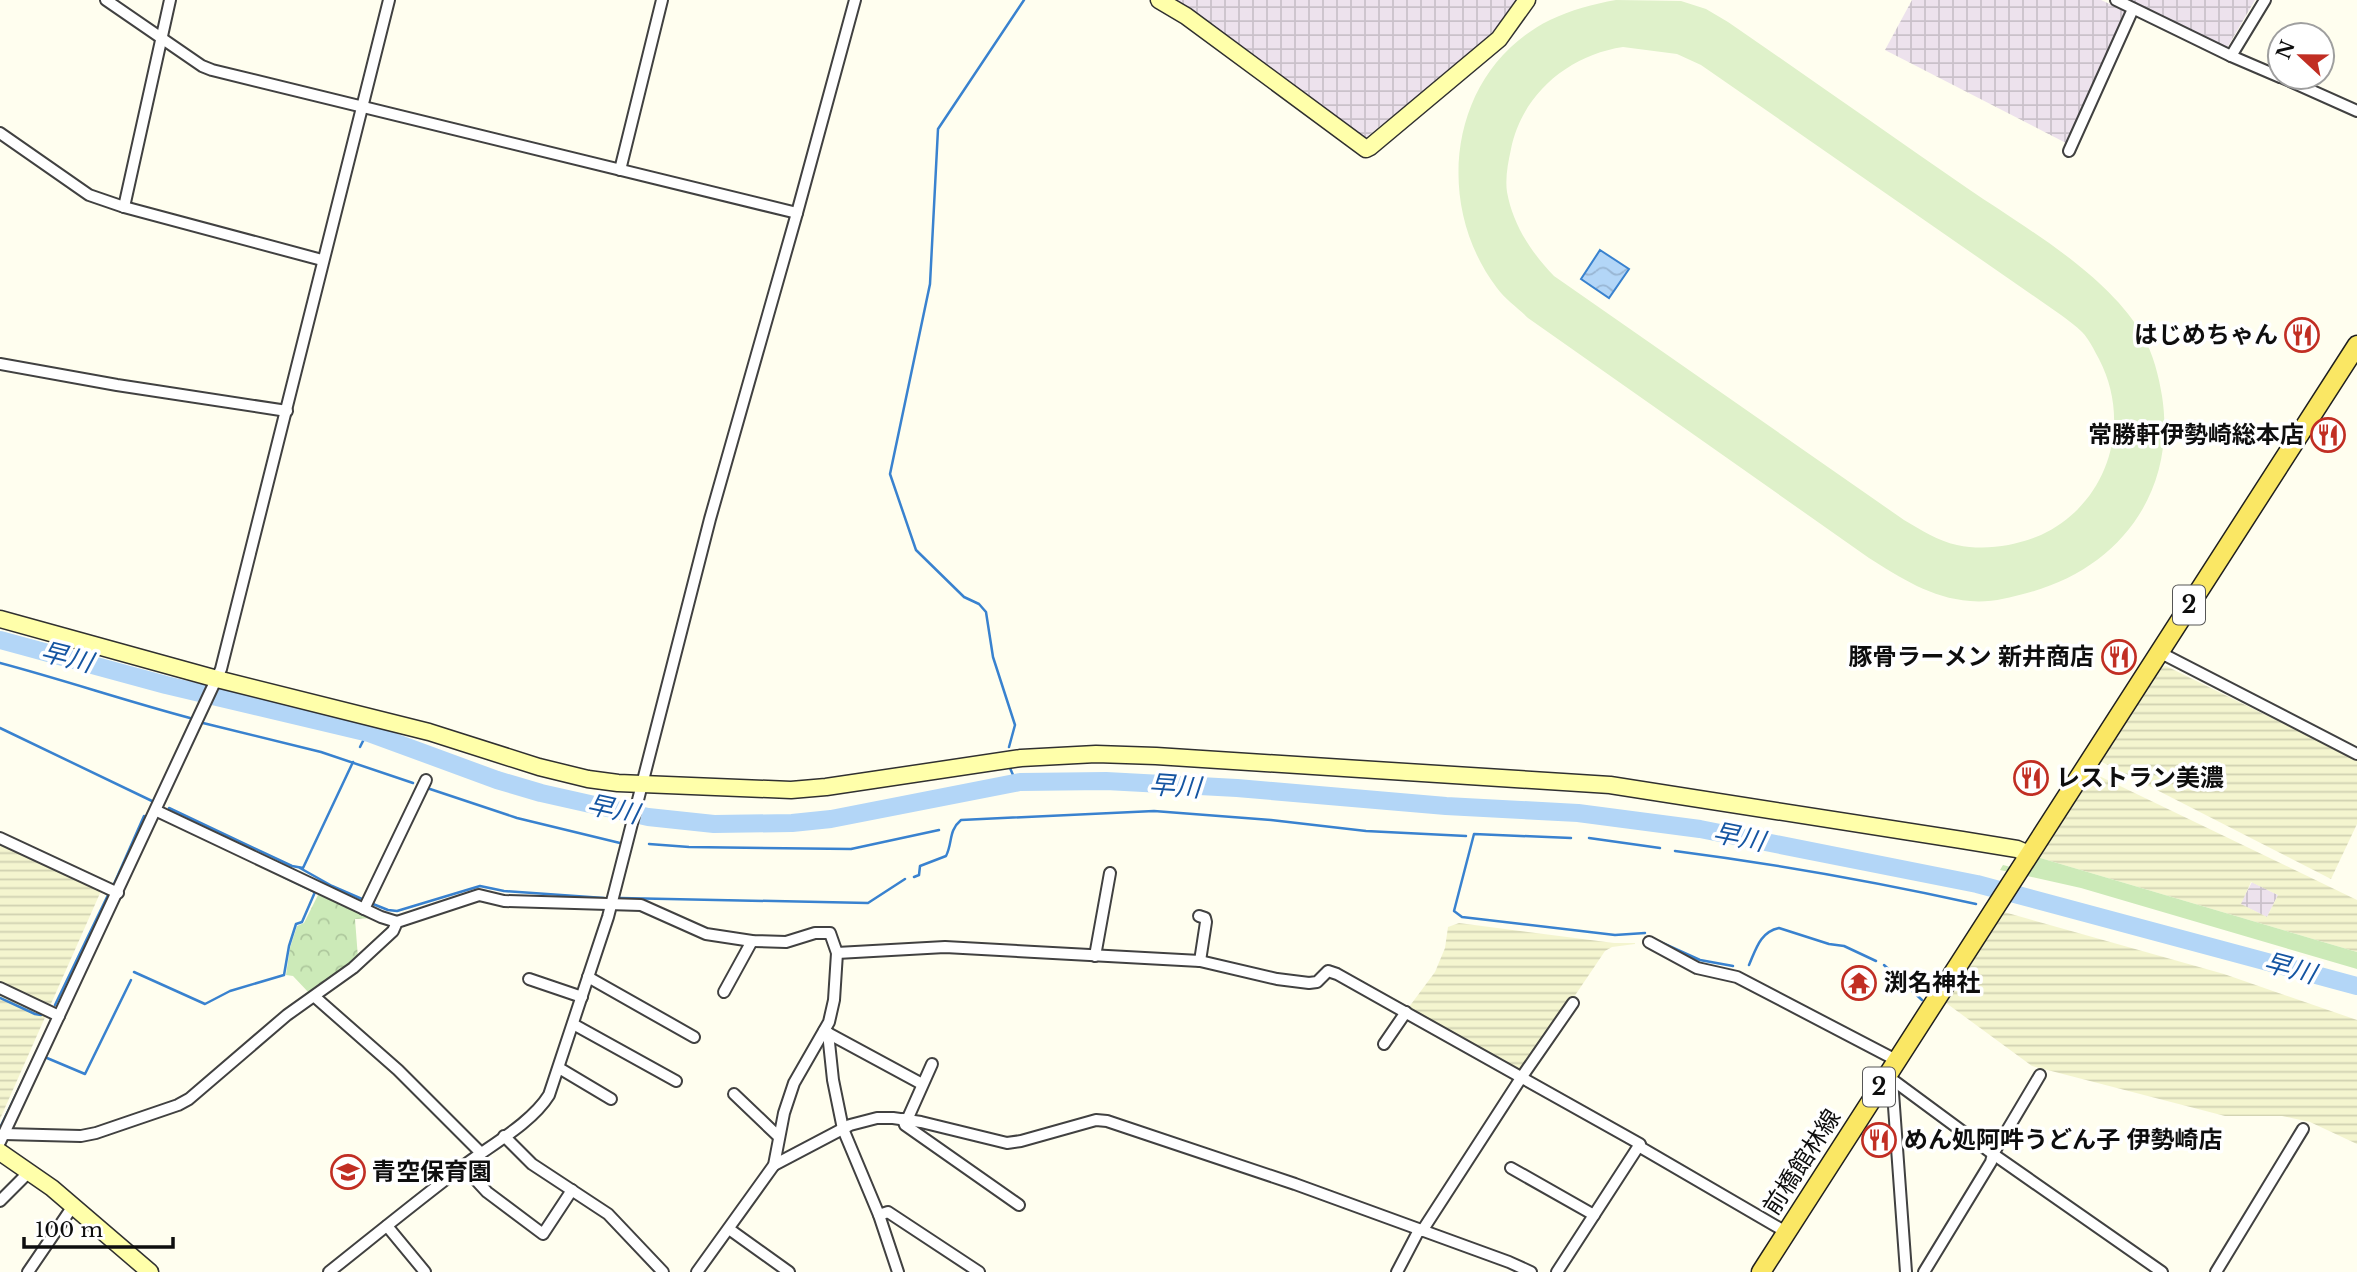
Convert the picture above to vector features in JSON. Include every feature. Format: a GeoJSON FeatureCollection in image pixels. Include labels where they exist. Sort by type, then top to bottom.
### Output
{"type":"FeatureCollection","features":[{"type":"Feature","properties":{"kind":"main road","name":"2"},"geometry":{"type":"LineString","coordinates":[[2025,860],[2357,345]]}},
{"type":"Feature","properties":{"kind":"main road","name":"前橋館林線"},"geometry":{"type":"LineString","coordinates":[[1761,1272],[2025,860]]}},
{"type":"Feature","properties":{"kind":"street"},"geometry":{"type":"LineString","coordinates":[[106,0],[202,66],[212,70],[797,213]]}},
{"type":"Feature","properties":{"kind":"street"},"geometry":{"type":"LineString","coordinates":[[124,207],[170,0]]}},
{"type":"Feature","properties":{"kind":"street"},"geometry":{"type":"LineString","coordinates":[[390,0],[323,260],[288,411],[216,681],[2,1138],[81,1136],[96,1133],[189,1099],[287,1015],[315,997],[363,959],[393,931],[397,922]]}},
{"type":"Feature","properties":{"kind":"street"},"geometry":{"type":"LineString","coordinates":[[620,170],[662,0]]}},
{"type":"Feature","properties":{"kind":"street"},"geometry":{"type":"LineString","coordinates":[[329,1272],[542,1106],[559,1068],[611,905],[710,519],[855,0]]}},
{"type":"Feature","properties":{"kind":"street"},"geometry":{"type":"LineString","coordinates":[[1159,0],[1185,16],[1366,149],[1499,39],[1527,0]]}},
{"type":"Feature","properties":{"kind":"street"},"geometry":{"type":"LineString","coordinates":[[2116,0],[2266,71]]}},
{"type":"Feature","properties":{"kind":"street"},"geometry":{"type":"LineString","coordinates":[[2231,56],[2265,0]]}},
{"type":"Feature","properties":{"kind":"street"},"geometry":{"type":"LineString","coordinates":[[2069,151],[2133,9]]}},
{"type":"Feature","properties":{"kind":"street"},"geometry":{"type":"LineString","coordinates":[[2312,91],[2357,111]]}},
{"type":"Feature","properties":{"kind":"street"},"geometry":{"type":"LineString","coordinates":[[0,133],[89,195],[124,207],[323,260]]}},
{"type":"Feature","properties":{"kind":"street"},"geometry":{"type":"LineString","coordinates":[[0,364],[288,411]]}},
{"type":"Feature","properties":{"kind":"street"},"geometry":{"type":"LineString","coordinates":[[0,619],[216,681],[429,732],[563,773],[642,789],[826,788],[1010,758],[1096,754],[1156,756],[1610,785],[2017,849],[2025,860]]}},
{"type":"Feature","properties":{"kind":"street"},"geometry":{"type":"LineString","coordinates":[[2159,652],[2357,754]]}},
{"type":"Feature","properties":{"kind":"street"},"geometry":{"type":"LineString","coordinates":[[365,909],[426,780]]}},
{"type":"Feature","properties":{"kind":"street"},"geometry":{"type":"LineString","coordinates":[[157,811],[397,922],[479,895],[504,901],[641,905],[706,933],[752,941],[786,942],[824,932],[832,936],[837,953],[834,1000],[829,1022],[826,1032],[794,1083],[774,1165],[697,1272]]}},
{"type":"Feature","properties":{"kind":"street"},"geometry":{"type":"LineString","coordinates":[[0,838],[118,893]]}},
{"type":"Feature","properties":{"kind":"street"},"geometry":{"type":"LineString","coordinates":[[1095,956],[1110,873]]}},
{"type":"Feature","properties":{"kind":"street"},"geometry":{"type":"LineString","coordinates":[[1199,916],[1205,918],[1206,922],[1200,961]]}},
{"type":"Feature","properties":{"kind":"street"},"geometry":{"type":"LineString","coordinates":[[724,992],[752,941]]}},
{"type":"Feature","properties":{"kind":"street"},"geometry":{"type":"LineString","coordinates":[[1649,942],[1697,968],[1737,977],[1891,1072],[1993,1154],[2162,1272]]}},
{"type":"Feature","properties":{"kind":"street"},"geometry":{"type":"LineString","coordinates":[[837,953],[945,947],[1200,961],[1277,979],[1309,983],[1317,982],[1328,971],[1640,1144],[1640,1147],[1786,1232]]}},
{"type":"Feature","properties":{"kind":"street"},"geometry":{"type":"LineString","coordinates":[[588,977],[694,1037]]}},
{"type":"Feature","properties":{"kind":"street"},"geometry":{"type":"LineString","coordinates":[[529,979],[582,997]]}},
{"type":"Feature","properties":{"kind":"street"},"geometry":{"type":"LineString","coordinates":[[0,988],[59,1016]]}},
{"type":"Feature","properties":{"kind":"street"},"geometry":{"type":"LineString","coordinates":[[315,997],[398,1070],[481,1153]]}},
{"type":"Feature","properties":{"kind":"street"},"geometry":{"type":"LineString","coordinates":[[1397,1272],[1421,1230],[1573,1003]]}},
{"type":"Feature","properties":{"kind":"street"},"geometry":{"type":"LineString","coordinates":[[1384,1044],[1406,1012]]}},
{"type":"Feature","properties":{"kind":"street"},"geometry":{"type":"LineString","coordinates":[[573,1024],[676,1081]]}},
{"type":"Feature","properties":{"kind":"street"},"geometry":{"type":"LineString","coordinates":[[826,1032],[922,1084]]}},
{"type":"Feature","properties":{"kind":"street"},"geometry":{"type":"LineString","coordinates":[[826,1032],[843,1129],[879,1215],[898,1272]]}},
{"type":"Feature","properties":{"kind":"street"},"geometry":{"type":"LineString","coordinates":[[932,1064],[905,1125],[1019,1205]]}},
{"type":"Feature","properties":{"kind":"street"},"geometry":{"type":"LineString","coordinates":[[559,1068],[611,1099]]}},
{"type":"Feature","properties":{"kind":"street"},"geometry":{"type":"LineString","coordinates":[[1891,1072],[1906,1272]]}},
{"type":"Feature","properties":{"kind":"street"},"geometry":{"type":"LineString","coordinates":[[1924,1272],[1991,1162],[2039,1074]]}},
{"type":"Feature","properties":{"kind":"street"},"geometry":{"type":"LineString","coordinates":[[734,1094],[779,1137]]}},
{"type":"Feature","properties":{"kind":"street"},"geometry":{"type":"LineString","coordinates":[[774,1165],[850,1125],[877,1118],[905,1120],[1007,1143],[1096,1120],[1107,1121],[1295,1184],[1531,1272]]}},
{"type":"Feature","properties":{"kind":"street"},"geometry":{"type":"LineString","coordinates":[[2216,1272],[2302,1129]]}},
{"type":"Feature","properties":{"kind":"street"},"geometry":{"type":"LineString","coordinates":[[504,1136],[532,1164],[608,1214],[663,1272]]}},
{"type":"Feature","properties":{"kind":"street"},"geometry":{"type":"LineString","coordinates":[[1557,1272],[1640,1147]]}},
{"type":"Feature","properties":{"kind":"street"},"geometry":{"type":"LineString","coordinates":[[0,1152],[30,1171],[74,1206],[150,1272]]}},
{"type":"Feature","properties":{"kind":"street"},"geometry":{"type":"LineString","coordinates":[[463,1166],[486,1192],[544,1234],[572,1190]]}},
{"type":"Feature","properties":{"kind":"street"},"geometry":{"type":"LineString","coordinates":[[1511,1168],[1594,1215]]}},
{"type":"Feature","properties":{"kind":"street"},"geometry":{"type":"LineString","coordinates":[[0,1200],[30,1171]]}},
{"type":"Feature","properties":{"kind":"street"},"geometry":{"type":"LineString","coordinates":[[28,1272],[74,1206]]}},
{"type":"Feature","properties":{"kind":"street"},"geometry":{"type":"LineString","coordinates":[[879,1215],[888,1212],[979,1272]]}},
{"type":"Feature","properties":{"kind":"street"},"geometry":{"type":"LineString","coordinates":[[387,1226],[425,1272]]}},
{"type":"Feature","properties":{"kind":"street"},"geometry":{"type":"LineString","coordinates":[[729,1229],[789,1272]]}},
{"type":"Feature","properties":{"kind":"shaded area"},"geometry":{"type":"Polygon","coordinates":[[[1174,0],[1518,0],[1494,36],[1365,138],[1174,0]]]}},
{"type":"Feature","properties":{"kind":"shaded area"},"geometry":{"type":"Polygon","coordinates":[[[1912,0],[2101,0],[2127,12],[2066,143],[1885,50],[1912,0]]]}},
{"type":"Feature","properties":{"kind":"shaded area"},"geometry":{"type":"Polygon","coordinates":[[[2130,0],[2255,0],[2227,48],[2130,0]]]}},
{"type":"Feature","properties":{"kind":"shaded area"},"geometry":{"type":"Polygon","coordinates":[[[2252,882],[2278,895],[2267,917],[2240,904],[2252,882]]]}},
{"type":"Feature","properties":{"kind":"green space"},"geometry":{"type":"Polygon","coordinates":[[[1616,0],[1681,1],[1706,9],[1728,22],[2039,236],[2109,292],[2128,313],[2150,350],[2161,389],[2164,431],[2160,464],[2150,494],[2135,522],[2114,545],[2089,566],[2060,582],[2013,597],[1970,601],[1929,591],[1869,558],[1528,318],[1504,296],[1476,254],[1464,217],[1459,179],[1461,141],[1472,104],[1490,71],[1516,42],[1558,16],[1616,0]],[[1623,47],[1603,51],[1567,68],[1551,80],[1526,111],[1511,149],[1507,192],[1518,227],[1546,267],[1554,276],[1904,520],[1930,535],[1957,545],[1978,548],[2000,546],[2041,535],[2064,521],[2083,504],[2098,483],[2108,460],[2113,435],[2114,410],[2109,384],[2085,335],[2061,315],[1701,65],[1677,54],[1623,47]]]}},
{"type":"Feature","properties":{"kind":"green space"},"geometry":{"type":"Polygon","coordinates":[[[2166,666],[2357,760],[2357,824],[2331,879],[2100,761],[2160,667],[2166,666]]]}},
{"type":"Feature","properties":{"kind":"green space"},"geometry":{"type":"Polygon","coordinates":[[[2093,773],[2357,900],[2357,952],[2037,857],[2093,773]],[[2251,882],[2241,904],[2267,917],[2278,895],[2251,882]]]}},
{"type":"Feature","properties":{"kind":"green space"},"geometry":{"type":"Polygon","coordinates":[[[0,844],[101,891],[0,1119],[0,844]]]}},
{"type":"Feature","properties":{"kind":"green space"},"geometry":{"type":"Polygon","coordinates":[[[2037,857],[2357,952],[2357,969],[2081,888],[2000,870],[2003,865],[2027,871],[2037,857]]]}},
{"type":"Feature","properties":{"kind":"green space"},"geometry":{"type":"Polygon","coordinates":[[[320,891],[374,918],[355,919],[358,958],[310,994],[293,976],[286,975],[297,926],[304,923],[320,891]]]}},
{"type":"Feature","properties":{"kind":"green space"},"geometry":{"type":"Polygon","coordinates":[[[2004,912],[2224,974],[2357,1020],[2357,1144],[2310,1122],[2282,1116],[2225,1116],[2032,1066],[1942,1000],[2004,912]]]}},
{"type":"Feature","properties":{"kind":"green space"},"geometry":{"type":"Polygon","coordinates":[[[1459,923],[1635,944],[1612,947],[1605,951],[1522,1074],[1410,1011],[1409,1007],[1435,972],[1445,948],[1448,927],[1459,923]]]}},
{"type":"Feature","properties":{"kind":"water"},"geometry":{"type":"Polygon","coordinates":[[[1600,250],[1629,269],[1609,298],[1581,279],[1600,250]]]}},
{"type":"Feature","properties":{"kind":"waterway"},"geometry":{"type":"LineString","coordinates":[[1009,747],[1015,725],[993,657],[986,612],[979,604],[964,597],[916,550],[890,474],[930,284],[938,129],[1024,0]]}},
{"type":"Feature","properties":{"kind":"waterway","name":"早川"},"geometry":{"type":"LineString","coordinates":[[0,640],[166,685],[369,733],[497,780],[541,793],[648,817],[714,824],[792,823],[831,819],[1020,782],[1106,781],[1578,813],[1700,829],[1977,884],[2357,986]]}},
{"type":"Feature","properties":{"kind":"waterway"},"geometry":{"type":"LineString","coordinates":[[0,663],[190,718]]}},
{"type":"Feature","properties":{"kind":"waterway"},"geometry":{"type":"LineString","coordinates":[[203,723],[321,752],[413,783]]}},
{"type":"Feature","properties":{"kind":"waterway"},"geometry":{"type":"LineString","coordinates":[[0,728],[152,801]]}},
{"type":"Feature","properties":{"kind":"waterway"},"geometry":{"type":"LineString","coordinates":[[360,747],[367,733]]}},
{"type":"Feature","properties":{"kind":"waterway"},"geometry":{"type":"LineString","coordinates":[[169,808],[292,866],[303,868],[353,762]]}},
{"type":"Feature","properties":{"kind":"waterway"},"geometry":{"type":"LineString","coordinates":[[1010,768],[1016,782]]}},
{"type":"Feature","properties":{"kind":"waterway"},"geometry":{"type":"LineString","coordinates":[[430,789],[517,818],[620,843]]}},
{"type":"Feature","properties":{"kind":"waterway"},"geometry":{"type":"LineString","coordinates":[[914,877],[919,875],[920,866],[946,856],[952,833],[961,820],[1154,811],[1366,831],[1466,836]]}},
{"type":"Feature","properties":{"kind":"waterway"},"geometry":{"type":"LineString","coordinates":[[114,884],[144,816]]}},
{"type":"Feature","properties":{"kind":"waterway"},"geometry":{"type":"LineString","coordinates":[[649,844],[851,849],[939,830]]}},
{"type":"Feature","properties":{"kind":"waterway"},"geometry":{"type":"LineString","coordinates":[[1571,838],[1474,834],[1454,911],[1462,917],[1615,935],[1645,933]]}},
{"type":"Feature","properties":{"kind":"waterway"},"geometry":{"type":"LineString","coordinates":[[1589,838],[1660,848]]}},
{"type":"Feature","properties":{"kind":"waterway"},"geometry":{"type":"LineString","coordinates":[[1675,851],[1826,874],[1976,904]]}},
{"type":"Feature","properties":{"kind":"waterway"},"geometry":{"type":"LineString","coordinates":[[300,868],[362,899]]}},
{"type":"Feature","properties":{"kind":"waterway"},"geometry":{"type":"LineString","coordinates":[[134,972],[205,1004],[230,991],[284,975],[296,924],[302,922],[315,892],[284,877]]}},
{"type":"Feature","properties":{"kind":"waterway"},"geometry":{"type":"LineString","coordinates":[[620,898],[868,903],[905,879]]}},
{"type":"Feature","properties":{"kind":"waterway"},"geometry":{"type":"LineString","coordinates":[[373,904],[397,911],[480,886],[504,891],[604,898]]}},
{"type":"Feature","properties":{"kind":"waterway"},"geometry":{"type":"LineString","coordinates":[[55,1005],[108,895]]}},
{"type":"Feature","properties":{"kind":"waterway"},"geometry":{"type":"LineString","coordinates":[[1749,965],[1763,937],[1779,928],[1844,946],[1876,961]]}},
{"type":"Feature","properties":{"kind":"waterway"},"geometry":{"type":"LineString","coordinates":[[1658,941],[1700,960],[1733,966]]}},
{"type":"Feature","properties":{"kind":"waterway"},"geometry":{"type":"LineString","coordinates":[[1884,965],[1922,1000]]}},
{"type":"Feature","properties":{"kind":"waterway"},"geometry":{"type":"LineString","coordinates":[[47,1058],[85,1074],[131,980]]}},
{"type":"Feature","properties":{"kind":"waterway"},"geometry":{"type":"LineString","coordinates":[[0,998],[41,1015]]}},
{"type":"Feature","properties":{"kind":"waterway"},"geometry":{"type":"LineString","coordinates":[[0,1128],[35,1055]]}},
{"type":"Feature","properties":{"kind":"place","name":"はじめちゃん"},"geometry":{"type":"Point","coordinates":[2302,335]}},
{"type":"Feature","properties":{"kind":"place","name":"常勝軒伊勢崎総本店"},"geometry":{"type":"Point","coordinates":[2328,435]}},
{"type":"Feature","properties":{"kind":"place","name":"豚骨ラーメン 新井商店"},"geometry":{"type":"Point","coordinates":[2119,657]}},
{"type":"Feature","properties":{"kind":"place","name":"レストラン美濃"},"geometry":{"type":"Point","coordinates":[2031,778]}},
{"type":"Feature","properties":{"kind":"place","name":"渕名神社"},"geometry":{"type":"Point","coordinates":[1859,983]}},
{"type":"Feature","properties":{"kind":"place","name":"めん処阿吽うどん子 伊勢崎店"},"geometry":{"type":"Point","coordinates":[1879,1140]}},
{"type":"Feature","properties":{"kind":"place","name":"青空保育園"},"geometry":{"type":"Point","coordinates":[348,1172]}}]}
